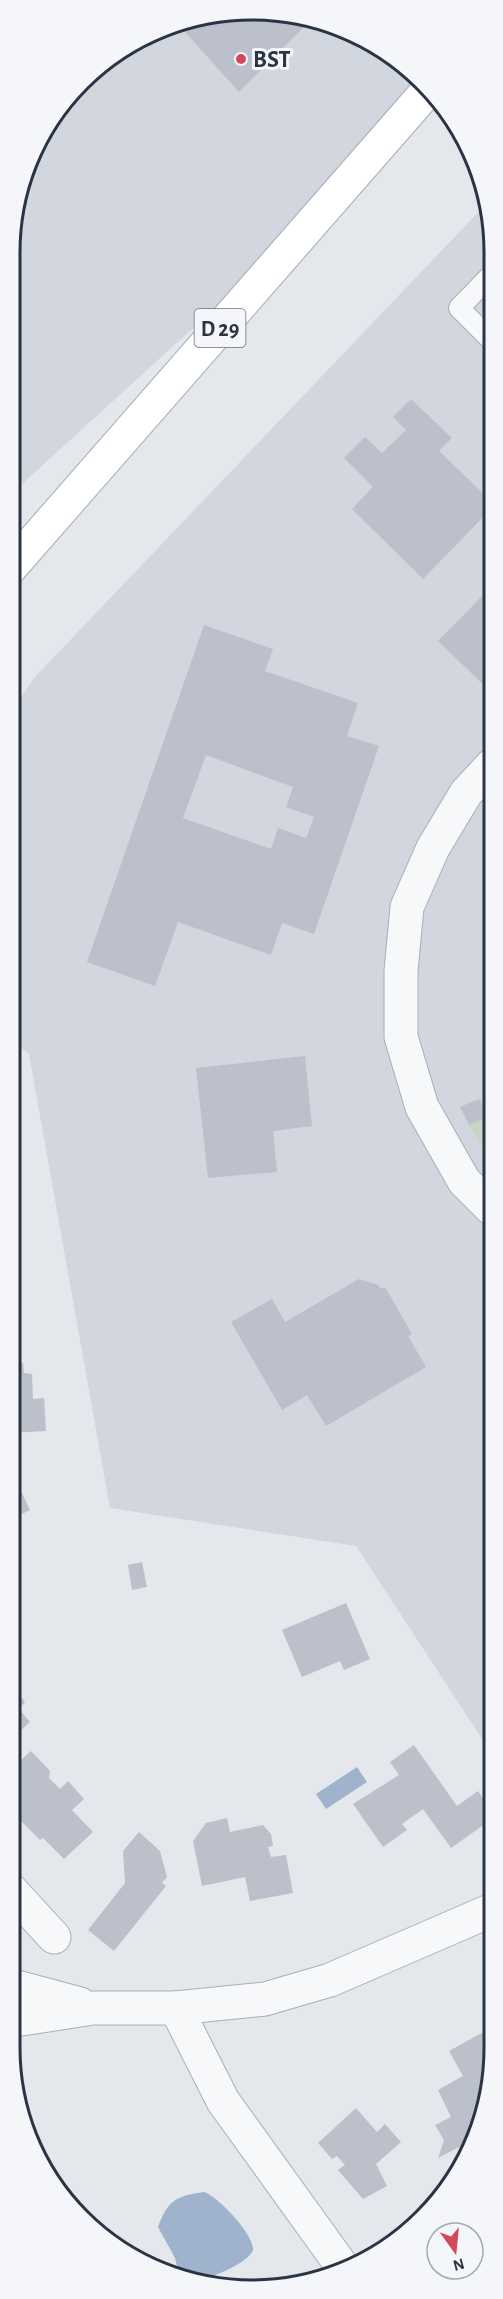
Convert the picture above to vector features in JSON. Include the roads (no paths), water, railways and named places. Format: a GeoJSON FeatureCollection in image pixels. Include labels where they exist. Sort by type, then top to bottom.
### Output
{"type":"FeatureCollection","features":[{"type":"Feature","properties":{"kind":"main road","name":"D 29"},"geometry":{"type":"LineString","coordinates":[[20,557],[423,96]]}},
{"type":"Feature","properties":{"kind":"street"},"geometry":{"type":"LineString","coordinates":[[484,774],[466,793],[433,848],[407,907],[401,971],[401,1037],[422,1107],[464,1181],[484,1201]]}},
{"type":"Feature","properties":{"kind":"street"},"geometry":{"type":"LineString","coordinates":[[20,1900],[54,1937]]}},
{"type":"Feature","properties":{"kind":"street"},"geometry":{"type":"LineString","coordinates":[[20,2019],[93,2008],[176,2008],[265,1999],[330,1980],[484,1913]]}},
{"type":"Feature","properties":{"kind":"street"},"geometry":{"type":"LineString","coordinates":[[20,1988],[93,2008]]}},
{"type":"Feature","properties":{"kind":"street"},"geometry":{"type":"LineString","coordinates":[[176,2008],[223,2101],[339,2262]]}},
{"type":"Feature","properties":{"kind":"lane"},"geometry":{"type":"LineString","coordinates":[[484,282],[459,308],[484,333]]}},
{"type":"Feature","properties":{"kind":"water"},"geometry":{"type":"Polygon","coordinates":[[[357,1767],[367,1782],[326,1809],[316,1794],[357,1767]]]}},
{"type":"Feature","properties":{"kind":"water"},"geometry":{"type":"Polygon","coordinates":[[[204,2192],[218,2201],[234,2217],[252,2244],[253,2250],[245,2260],[212,2276],[177,2267],[175,2258],[158,2227],[170,2205],[186,2195],[204,2192]]]}},
{"type":"Feature","properties":{"kind":"place","name":"BST"},"geometry":{"type":"Point","coordinates":[241,59]}}]}
